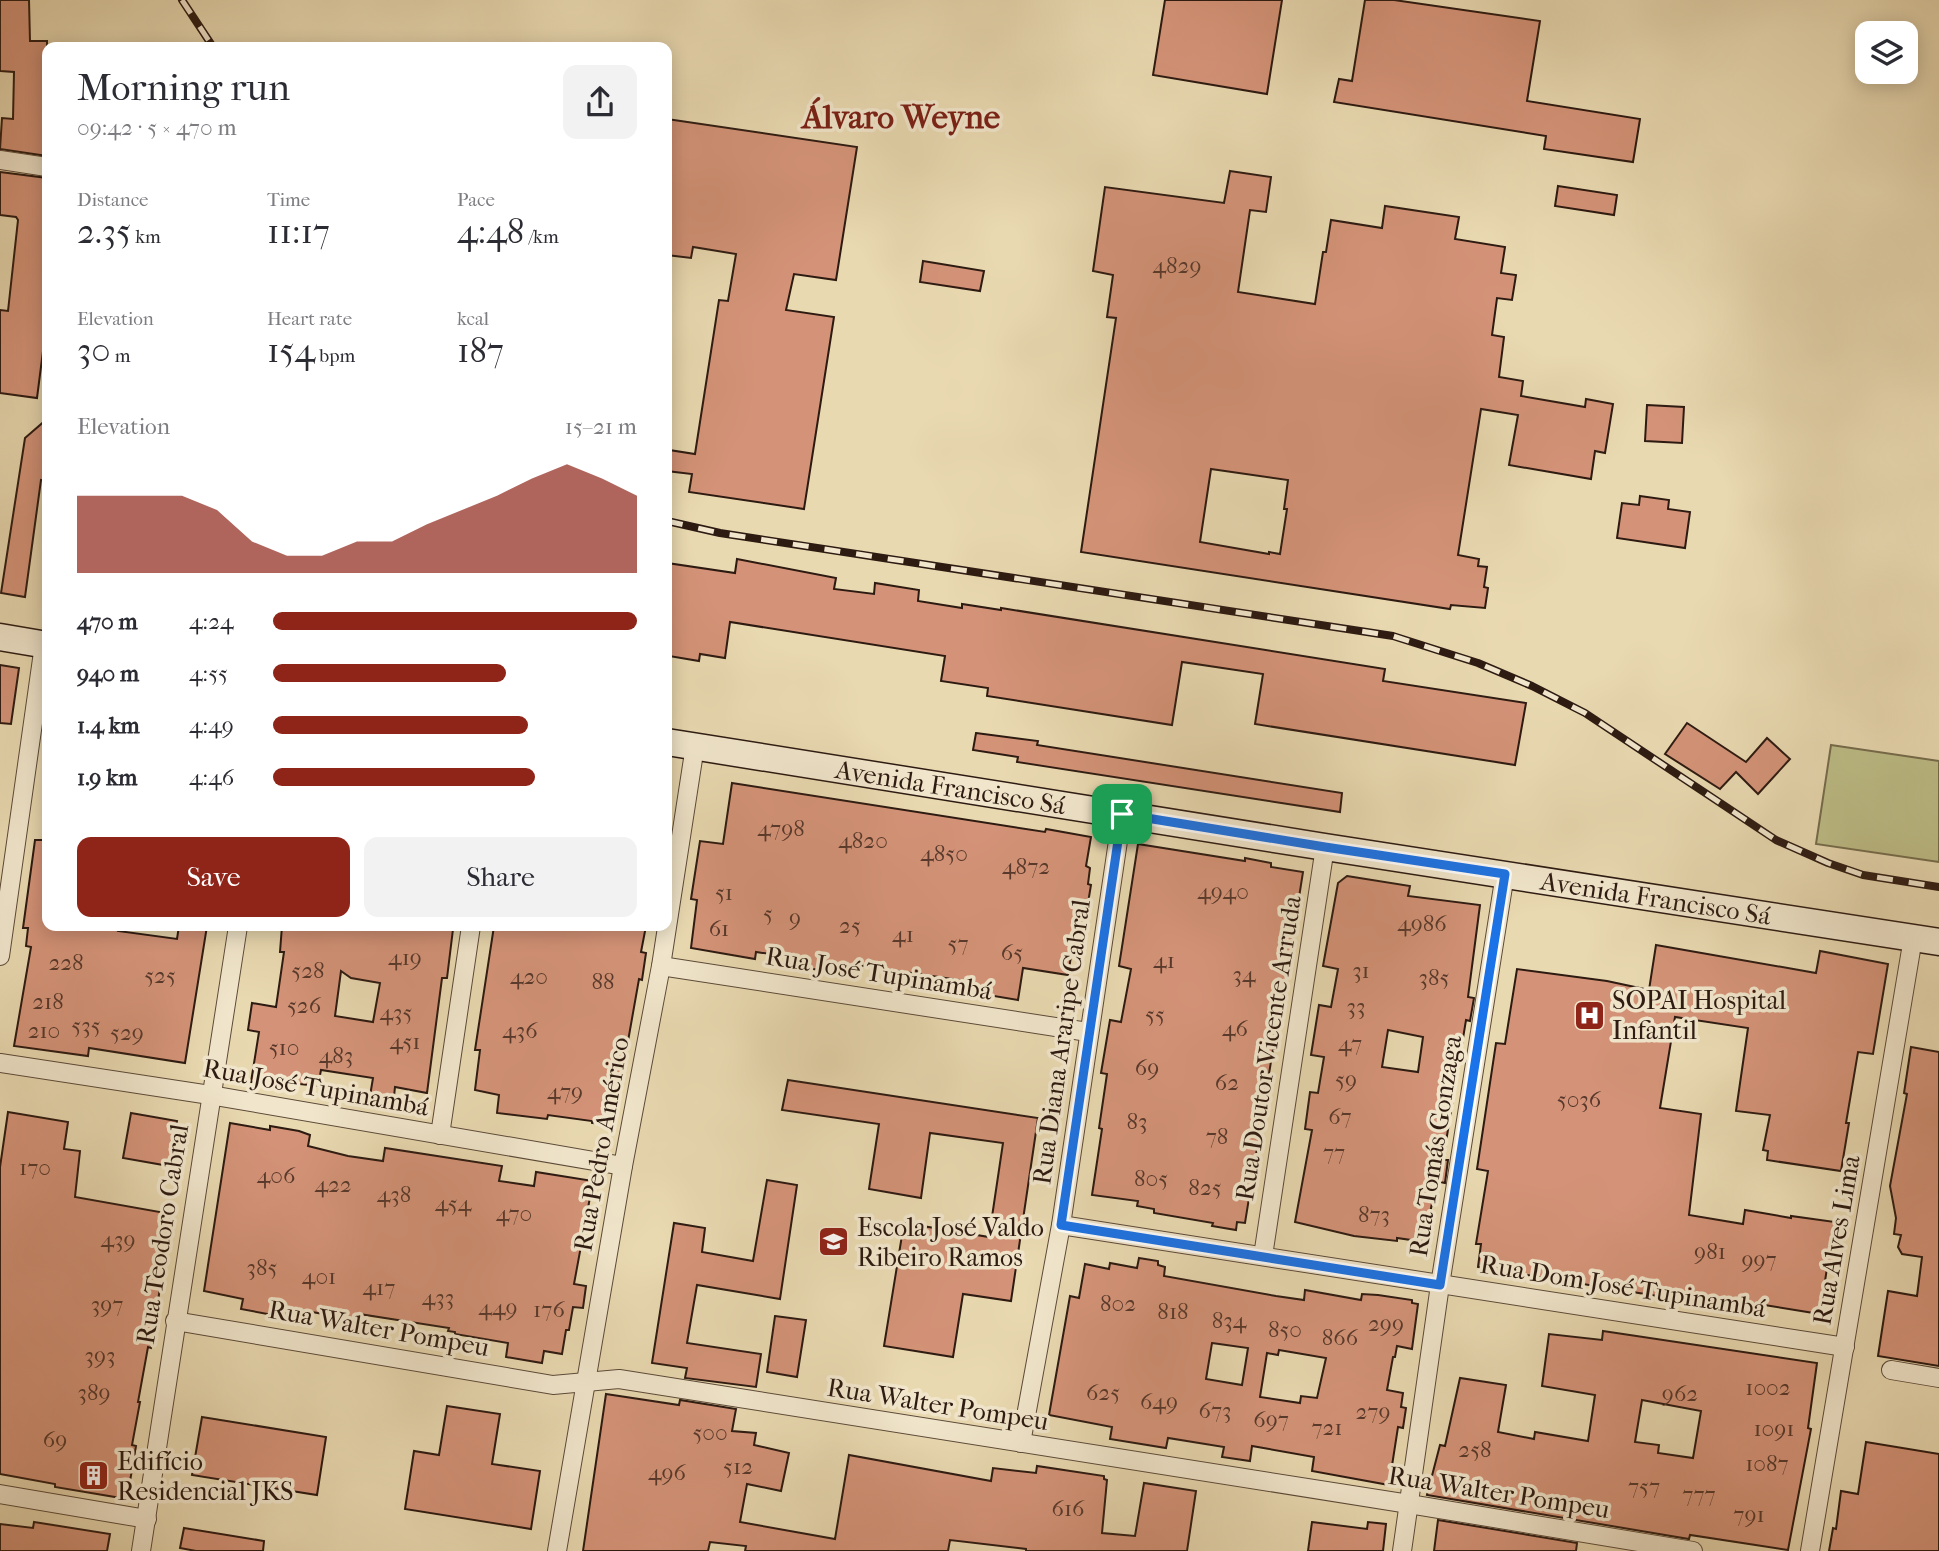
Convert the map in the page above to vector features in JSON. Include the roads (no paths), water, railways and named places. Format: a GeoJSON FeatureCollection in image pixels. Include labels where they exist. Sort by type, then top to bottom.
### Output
{"type":"FeatureCollection","features":[{"type":"Feature","properties":{"kind":"main road"},"geometry":{"type":"LineString","coordinates":[[0,637],[42,644]]}},
{"type":"Feature","properties":{"kind":"main road","name":"Avenida Francisco Sá"},"geometry":{"type":"LineString","coordinates":[[672,743],[1926,940]]}},
{"type":"Feature","properties":{"kind":"street"},"geometry":{"type":"LineString","coordinates":[[0,160],[42,166]]}},
{"type":"Feature","properties":{"kind":"street"},"geometry":{"type":"LineString","coordinates":[[0,956],[42,672]]}},
{"type":"Feature","properties":{"kind":"street","name":"Rua Pedro Américo"},"geometry":{"type":"LineString","coordinates":[[672,895],[695,746]]}},
{"type":"Feature","properties":{"kind":"street","name":"Rua Diana Araripe Cabral"},"geometry":{"type":"LineString","coordinates":[[1021,1443],[1061,1225],[1122,814]]}},
{"type":"Feature","properties":{"kind":"street","name":"Rua Doutor Vicente Arruda"},"geometry":{"type":"LineString","coordinates":[[1263,1256],[1325,847]]}},
{"type":"Feature","properties":{"kind":"street","name":"Rua Tomás Gonzaga"},"geometry":{"type":"LineString","coordinates":[[1402,1551],[1440,1285],[1505,874]]}},
{"type":"Feature","properties":{"kind":"street","name":"Rua Teodoro Cabral"},"geometry":{"type":"LineString","coordinates":[[141,1551],[237,931]]}},
{"type":"Feature","properties":{"kind":"street"},"geometry":{"type":"LineString","coordinates":[[440,1135],[470,931]]}},
{"type":"Feature","properties":{"kind":"street","name":"Rua Pedro Américo"},"geometry":{"type":"LineString","coordinates":[[556,1551],[666,931]]}},
{"type":"Feature","properties":{"kind":"street","name":"Rua Alves Lima"},"geometry":{"type":"LineString","coordinates":[[1810,1551],[1845,1347],[1926,940]]}},
{"type":"Feature","properties":{"kind":"street","name":"Rua José Tupinambá"},"geometry":{"type":"LineString","coordinates":[[661,966],[1088,1032]]}},
{"type":"Feature","properties":{"kind":"street","name":"Rua José Tupinambá"},"geometry":{"type":"LineString","coordinates":[[0,1063],[210,1095],[623,1166]]}},
{"type":"Feature","properties":{"kind":"street","name":"Rua Dom José Tupinambá"},"geometry":{"type":"LineString","coordinates":[[1061,1225],[1845,1347]]}},
{"type":"Feature","properties":{"kind":"street","name":"Rua Walter Pompeu"},"geometry":{"type":"LineString","coordinates":[[175,1321],[553,1385],[619,1379],[1693,1551]]}},
{"type":"Feature","properties":{"kind":"street"},"geometry":{"type":"LineString","coordinates":[[1891,1370],[1939,1378]]}},
{"type":"Feature","properties":{"kind":"street"},"geometry":{"type":"LineString","coordinates":[[0,1494],[147,1518]]}},
{"type":"Feature","properties":{"kind":"railway"},"geometry":{"type":"LineString","coordinates":[[182,0],[210,42]]}},
{"type":"Feature","properties":{"kind":"railway"},"geometry":{"type":"LineString","coordinates":[[672,522],[720,533],[1393,636],[1478,663],[1585,713],[1776,840],[1863,875],[1939,887]]}},
{"type":"Feature","properties":{"kind":"place","name":"SOPAI Hospital Infantil"},"geometry":{"type":"Point","coordinates":[1589,1015]}},
{"type":"Feature","properties":{"kind":"place","name":"Escola José Valdo Ribeiro Ramos"},"geometry":{"type":"Point","coordinates":[834,1242]}},
{"type":"Feature","properties":{"kind":"place","name":"Edifício Residencial JKS"},"geometry":{"type":"Point","coordinates":[94,1476]}},
{"type":"Feature","properties":{"kind":"district","name":"Álvaro Weyne"},"geometry":{"type":"Point","coordinates":[901,116]}}]}
